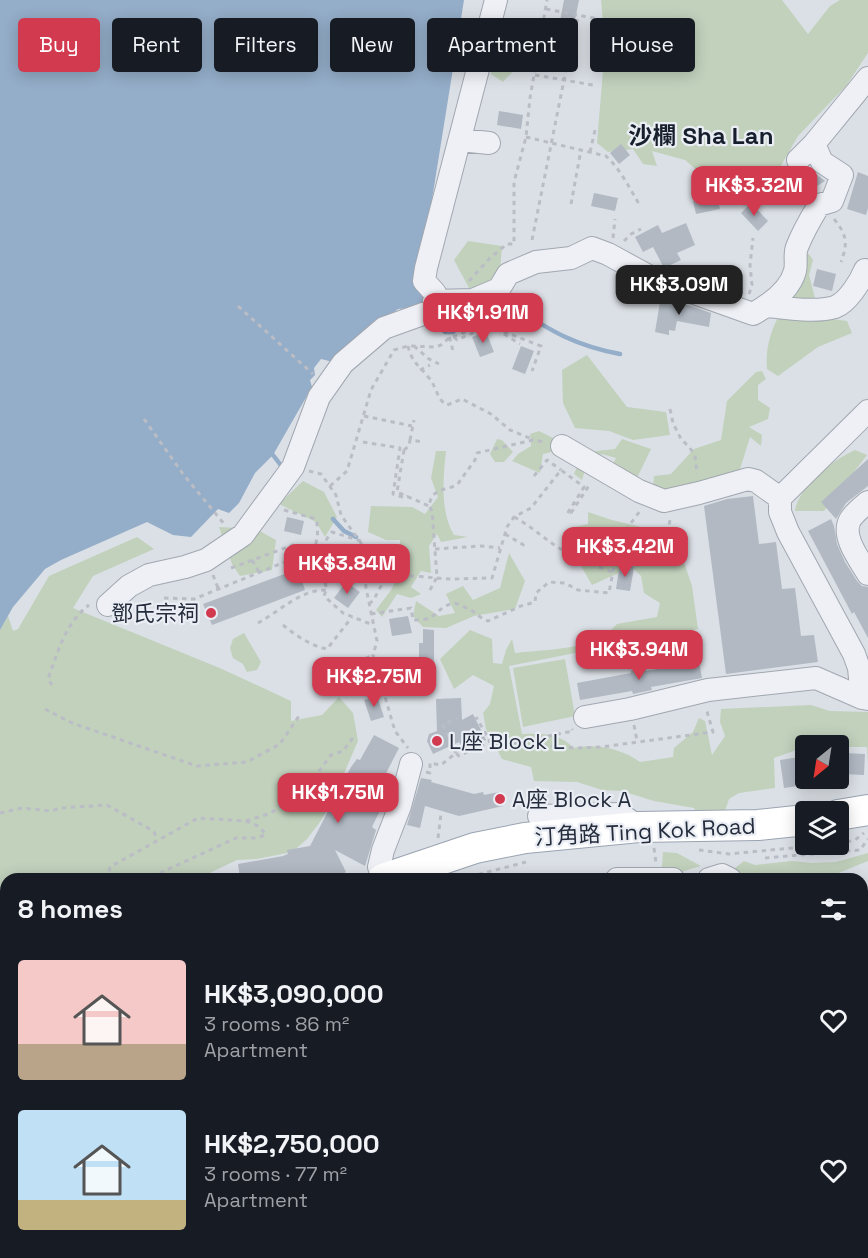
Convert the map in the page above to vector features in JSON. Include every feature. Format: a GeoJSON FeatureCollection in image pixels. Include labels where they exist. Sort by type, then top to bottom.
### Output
{"type":"FeatureCollection","features":[{"type":"Feature","properties":{"kind":"main road"},"geometry":{"type":"LineString","coordinates":[[849,813],[868,810]]}},
{"type":"Feature","properties":{"kind":"main road","name":"汀角路 Ting Kok Road"},"geometry":{"type":"LineString","coordinates":[[381,873],[475,848],[583,831],[646,832],[795,821]]}},
{"type":"Feature","properties":{"kind":"street"},"geometry":{"type":"LineString","coordinates":[[434,308],[435,293],[424,281],[426,268],[496,0]]}},
{"type":"Feature","properties":{"kind":"street"},"geometry":{"type":"LineString","coordinates":[[798,160],[868,78]]}},
{"type":"Feature","properties":{"kind":"street"},"geometry":{"type":"LineString","coordinates":[[460,140],[489,143]]}},
{"type":"Feature","properties":{"kind":"street"},"geometry":{"type":"LineString","coordinates":[[102,602],[149,575],[206,560],[243,535],[293,467],[319,397],[343,363],[384,328],[434,308],[473,300],[499,289],[508,274],[536,262],[571,258],[592,248],[652,278],[753,314],[767,306],[783,291],[795,271],[796,250],[810,220],[819,205],[832,201],[842,175],[822,162],[814,144]]}},
{"type":"Feature","properties":{"kind":"street"},"geometry":{"type":"LineString","coordinates":[[767,306],[798,309],[837,306],[858,286],[865,270]]}},
{"type":"Feature","properties":{"kind":"street"},"geometry":{"type":"LineString","coordinates":[[865,699],[854,654],[788,532],[780,512],[780,498],[868,411]]}},
{"type":"Feature","properties":{"kind":"street"},"geometry":{"type":"LineString","coordinates":[[562,446],[657,499],[699,494],[748,479],[756,481],[780,498]]}},
{"type":"Feature","properties":{"kind":"street"},"geometry":{"type":"LineString","coordinates":[[868,502],[850,520],[848,529],[849,538],[868,574]]}},
{"type":"Feature","properties":{"kind":"street"},"geometry":{"type":"LineString","coordinates":[[578,720],[702,691],[816,678],[865,699]]}},
{"type":"Feature","properties":{"kind":"street"},"geometry":{"type":"LineString","coordinates":[[381,873],[383,850],[400,806],[410,767]]}},
{"type":"Feature","properties":{"kind":"street"},"geometry":{"type":"LineString","coordinates":[[539,816],[620,814],[646,832]]}},
{"type":"Feature","properties":{"kind":"path"},"geometry":{"type":"LineString","coordinates":[[544,18],[547,0]]}},
{"type":"Feature","properties":{"kind":"path"},"geometry":{"type":"LineString","coordinates":[[546,9],[590,18]]}},
{"type":"Feature","properties":{"kind":"path"},"geometry":{"type":"LineString","coordinates":[[453,351],[449,329],[434,308],[507,244],[514,244],[514,182],[526,137],[536,72]]}},
{"type":"Feature","properties":{"kind":"path"},"geometry":{"type":"LineString","coordinates":[[532,240],[566,72]]}},
{"type":"Feature","properties":{"kind":"path"},"geometry":{"type":"LineString","coordinates":[[535,75],[593,85]]}},
{"type":"Feature","properties":{"kind":"path"},"geometry":{"type":"LineString","coordinates":[[590,152],[596,126]]}},
{"type":"Feature","properties":{"kind":"path"},"geometry":{"type":"LineString","coordinates":[[526,137],[606,156],[628,183],[639,204]]}},
{"type":"Feature","properties":{"kind":"path"},"geometry":{"type":"LineString","coordinates":[[571,204],[582,150]]}},
{"type":"Feature","properties":{"kind":"path"},"geometry":{"type":"LineString","coordinates":[[824,204],[830,218],[835,219],[844,236],[846,247],[841,262]]}},
{"type":"Feature","properties":{"kind":"path"},"geometry":{"type":"LineString","coordinates":[[612,239],[615,219]]}},
{"type":"Feature","properties":{"kind":"path"},"geometry":{"type":"LineString","coordinates":[[743,310],[752,285],[750,265],[753,238]]}},
{"type":"Feature","properties":{"kind":"path"},"geometry":{"type":"LineString","coordinates":[[238,306],[319,379]]}},
{"type":"Feature","properties":{"kind":"path"},"geometry":{"type":"LineString","coordinates":[[330,486],[347,471],[371,390],[390,355],[399,347],[441,345],[451,337],[486,325],[541,346],[532,371]]}},
{"type":"Feature","properties":{"kind":"path"},"geometry":{"type":"LineString","coordinates":[[451,337],[457,340],[477,331]]}},
{"type":"Feature","properties":{"kind":"path"},"geometry":{"type":"LineString","coordinates":[[503,332],[520,344]]}},
{"type":"Feature","properties":{"kind":"path"},"geometry":{"type":"LineString","coordinates":[[408,346],[410,355],[431,380],[440,401],[447,405],[462,399],[491,414],[510,430],[533,440],[562,446]]}},
{"type":"Feature","properties":{"kind":"path"},"geometry":{"type":"LineString","coordinates":[[414,346],[439,364]]}},
{"type":"Feature","properties":{"kind":"path"},"geometry":{"type":"LineString","coordinates":[[420,369],[430,365]]}},
{"type":"Feature","properties":{"kind":"path"},"geometry":{"type":"LineString","coordinates":[[670,409],[673,423],[681,439],[695,456],[699,494]]}},
{"type":"Feature","properties":{"kind":"path"},"geometry":{"type":"LineString","coordinates":[[364,416],[412,426]]}},
{"type":"Feature","properties":{"kind":"path"},"geometry":{"type":"LineString","coordinates":[[144,419],[183,474],[228,529]]}},
{"type":"Feature","properties":{"kind":"path"},"geometry":{"type":"LineString","coordinates":[[363,442],[402,449],[409,446],[414,420]]}},
{"type":"Feature","properties":{"kind":"path"},"geometry":{"type":"LineString","coordinates":[[410,440],[423,442]]}},
{"type":"Feature","properties":{"kind":"path"},"geometry":{"type":"LineString","coordinates":[[429,507],[433,494],[442,488],[457,485],[475,460],[477,453],[533,440]]}},
{"type":"Feature","properties":{"kind":"path"},"geometry":{"type":"LineString","coordinates":[[402,449],[393,494],[405,498],[408,496],[429,507],[432,511],[437,578],[430,590]]}},
{"type":"Feature","properties":{"kind":"path"},"geometry":{"type":"LineString","coordinates":[[534,476],[547,460],[584,487],[567,514],[571,513],[600,468]]}},
{"type":"Feature","properties":{"kind":"path"},"geometry":{"type":"LineString","coordinates":[[293,467],[321,474],[336,495],[340,515],[361,540],[370,614],[376,641],[373,655],[395,731],[408,747],[410,767],[430,773],[430,763],[441,765],[456,753]]}},
{"type":"Feature","properties":{"kind":"path"},"geometry":{"type":"LineString","coordinates":[[369,604],[374,600],[384,582],[392,578],[424,575],[448,579],[492,578],[505,534],[514,517],[531,508],[561,470]]}},
{"type":"Feature","properties":{"kind":"path"},"geometry":{"type":"LineString","coordinates":[[370,614],[411,608],[413,620],[420,620],[429,618],[440,608],[455,603],[488,621],[535,602],[536,593],[549,582],[565,584],[578,590],[609,593],[619,539],[657,499],[670,514],[670,530],[665,538],[636,566]]}},
{"type":"Feature","properties":{"kind":"path"},"geometry":{"type":"LineString","coordinates":[[284,510],[316,519],[319,532],[315,555],[327,583],[324,596],[343,613],[373,625]]}},
{"type":"Feature","properties":{"kind":"path"},"geometry":{"type":"LineString","coordinates":[[514,517],[552,543],[586,562],[612,572]]}},
{"type":"Feature","properties":{"kind":"path"},"geometry":{"type":"LineString","coordinates":[[361,540],[332,532],[322,545],[321,560],[330,581],[366,575]]}},
{"type":"Feature","properties":{"kind":"path"},"geometry":{"type":"LineString","coordinates":[[505,534],[527,547]]}},
{"type":"Feature","properties":{"kind":"path"},"geometry":{"type":"LineString","coordinates":[[164,598],[194,599],[300,556],[293,545],[212,574]]}},
{"type":"Feature","properties":{"kind":"path"},"geometry":{"type":"LineString","coordinates":[[435,549],[481,546],[500,548]]}},
{"type":"Feature","properties":{"kind":"path"},"geometry":{"type":"LineString","coordinates":[[252,560],[259,572]]}},
{"type":"Feature","properties":{"kind":"path"},"geometry":{"type":"LineString","coordinates":[[258,623],[306,593],[316,589],[327,590]]}},
{"type":"Feature","properties":{"kind":"path"},"geometry":{"type":"LineString","coordinates":[[52,685],[48,679],[70,624],[79,613],[102,602]]}},
{"type":"Feature","properties":{"kind":"path"},"geometry":{"type":"LineString","coordinates":[[283,625],[294,634],[320,648],[327,649],[352,617]]}},
{"type":"Feature","properties":{"kind":"path"},"geometry":{"type":"LineString","coordinates":[[328,681],[340,670],[373,655]]}},
{"type":"Feature","properties":{"kind":"path"},"geometry":{"type":"LineString","coordinates":[[536,742],[536,745],[577,748],[713,732],[702,691]]}},
{"type":"Feature","properties":{"kind":"path"},"geometry":{"type":"LineString","coordinates":[[45,709],[72,723],[197,766],[247,762],[280,744],[299,716]]}},
{"type":"Feature","properties":{"kind":"path"},"geometry":{"type":"LineString","coordinates":[[476,717],[490,741]]}},
{"type":"Feature","properties":{"kind":"path"},"geometry":{"type":"LineString","coordinates":[[457,718],[443,725],[459,756],[496,739],[500,746],[573,731],[578,720]]}},
{"type":"Feature","properties":{"kind":"path"},"geometry":{"type":"LineString","coordinates":[[246,821],[270,813],[298,794],[331,755],[343,751],[355,735]]}},
{"type":"Feature","properties":{"kind":"path"},"geometry":{"type":"LineString","coordinates":[[0,813],[22,808],[51,811],[61,808],[107,805],[154,832],[157,839]]}},
{"type":"Feature","properties":{"kind":"path"},"geometry":{"type":"LineString","coordinates":[[438,840],[441,814]]}},
{"type":"Feature","properties":{"kind":"path"},"geometry":{"type":"LineString","coordinates":[[109,873],[110,867],[198,818],[246,821],[258,826],[266,834],[258,838],[236,838],[160,873]]}},
{"type":"Feature","properties":{"kind":"path"},"geometry":{"type":"LineString","coordinates":[[849,841],[855,840],[868,827]]}},
{"type":"Feature","properties":{"kind":"path"},"geometry":{"type":"LineString","coordinates":[[646,832],[663,873]]}},
{"type":"Feature","properties":{"kind":"path"},"geometry":{"type":"LineString","coordinates":[[860,849],[868,839]]}},
{"type":"Feature","properties":{"kind":"path"},"geometry":{"type":"LineString","coordinates":[[765,858],[868,847]]}},
{"type":"Feature","properties":{"kind":"path"},"geometry":{"type":"LineString","coordinates":[[689,848],[729,854],[795,848]]}},
{"type":"Feature","properties":{"kind":"path"},"geometry":{"type":"LineString","coordinates":[[484,873],[527,862]]}},
{"type":"Feature","properties":{"kind":"green space"},"geometry":{"type":"Polygon","coordinates":[[[601,0],[782,0],[808,34],[830,6],[840,0],[868,0],[868,53],[846,86],[798,136],[771,183],[759,187],[739,182],[734,202],[722,198],[721,188],[728,185],[722,182],[711,182],[714,166],[707,179],[685,160],[652,151],[657,166],[643,164],[633,149],[608,152],[597,143],[603,72],[695,72],[695,18],[603,18],[601,0]]]}},
{"type":"Feature","properties":{"kind":"green space"},"geometry":{"type":"Polygon","coordinates":[[[491,72],[512,72],[503,82],[491,72]]]}},
{"type":"Feature","properties":{"kind":"green space"},"geometry":{"type":"Polygon","coordinates":[[[468,241],[502,246],[500,272],[491,299],[469,288],[454,260],[468,241]]]}},
{"type":"Feature","properties":{"kind":"green space"},"geometry":{"type":"Polygon","coordinates":[[[809,254],[813,260],[809,275],[815,298],[811,305],[786,303],[801,255],[809,254]]]}},
{"type":"Feature","properties":{"kind":"green space"},"geometry":{"type":"Polygon","coordinates":[[[781,312],[847,321],[852,333],[818,347],[778,376],[767,369],[767,354],[774,325],[781,312]]]}},
{"type":"Feature","properties":{"kind":"green space"},"geometry":{"type":"Polygon","coordinates":[[[587,355],[627,407],[666,412],[670,435],[633,440],[609,431],[575,428],[563,403],[562,370],[587,355]]]}},
{"type":"Feature","properties":{"kind":"green space"},"geometry":{"type":"Polygon","coordinates":[[[762,371],[766,379],[758,385],[758,400],[770,408],[768,419],[749,427],[762,435],[761,446],[750,437],[735,485],[668,500],[653,487],[654,476],[671,474],[694,449],[721,440],[727,401],[756,372],[762,371]]]}},
{"type":"Feature","properties":{"kind":"green space"},"geometry":{"type":"Polygon","coordinates":[[[539,431],[559,441],[555,451],[543,454],[540,473],[512,461],[531,446],[530,434],[539,431]]]}},
{"type":"Feature","properties":{"kind":"green space"},"geometry":{"type":"Polygon","coordinates":[[[497,439],[502,440],[513,452],[504,462],[495,462],[490,454],[497,439]]]}},
{"type":"Feature","properties":{"kind":"green space"},"geometry":{"type":"Polygon","coordinates":[[[622,439],[651,449],[636,480],[613,464],[616,458],[602,454],[588,460],[582,480],[574,474],[581,460],[589,453],[615,449],[622,439]]]}},
{"type":"Feature","properties":{"kind":"green space"},"geometry":{"type":"Polygon","coordinates":[[[855,450],[867,455],[824,511],[795,511],[803,493],[818,475],[855,450]]]}},
{"type":"Feature","properties":{"kind":"green space"},"geometry":{"type":"Polygon","coordinates":[[[436,451],[446,451],[444,494],[446,516],[454,535],[468,537],[441,542],[437,534],[429,546],[431,573],[421,571],[411,587],[421,594],[411,598],[397,594],[382,617],[376,610],[391,590],[401,570],[400,540],[386,540],[368,532],[371,506],[412,507],[425,514],[438,497],[431,478],[436,451]]]}},
{"type":"Feature","properties":{"kind":"green space"},"geometry":{"type":"Polygon","coordinates":[[[303,481],[324,492],[337,517],[325,537],[316,522],[279,504],[303,481]]]}},
{"type":"Feature","properties":{"kind":"green space"},"geometry":{"type":"Polygon","coordinates":[[[588,512],[659,531],[663,554],[679,547],[692,586],[698,629],[509,666],[522,734],[550,735],[562,739],[574,748],[591,746],[609,748],[640,762],[673,757],[674,748],[693,732],[699,718],[705,721],[712,755],[725,736],[720,722],[721,709],[811,705],[830,711],[868,712],[868,764],[867,747],[849,747],[849,735],[795,735],[795,751],[774,758],[775,788],[739,793],[729,799],[718,832],[707,833],[694,808],[654,801],[622,791],[602,790],[577,782],[534,781],[531,767],[502,759],[486,729],[483,713],[490,704],[494,686],[473,675],[454,689],[440,659],[470,630],[492,639],[493,663],[502,664],[512,639],[515,653],[569,647],[596,639],[617,624],[657,617],[660,603],[644,593],[641,576],[632,567],[592,585],[570,547],[571,528],[588,524],[588,512]]]}},
{"type":"Feature","properties":{"kind":"green space"},"geometry":{"type":"Polygon","coordinates":[[[219,527],[256,529],[276,540],[272,570],[240,576],[232,564],[219,527]]]}},
{"type":"Feature","properties":{"kind":"green space"},"geometry":{"type":"Polygon","coordinates":[[[137,537],[154,549],[93,576],[73,608],[222,669],[291,701],[291,721],[322,715],[339,697],[353,713],[358,741],[332,801],[307,839],[292,852],[257,859],[237,860],[210,873],[0,873],[0,630],[8,616],[13,631],[18,629],[49,576],[137,537]]]}},
{"type":"Feature","properties":{"kind":"green space"},"geometry":{"type":"Polygon","coordinates":[[[509,553],[525,581],[515,609],[474,616],[446,628],[423,627],[413,616],[416,601],[439,616],[455,613],[446,594],[463,586],[473,600],[500,588],[509,553]]]}},
{"type":"Feature","properties":{"kind":"green space"},"geometry":{"type":"Polygon","coordinates":[[[244,633],[261,662],[257,670],[247,672],[243,664],[233,658],[230,648],[233,639],[244,633]]]}},
{"type":"Feature","properties":{"kind":"green space"},"geometry":{"type":"Polygon","coordinates":[[[565,659],[575,716],[523,727],[513,668],[565,659]]]}},
{"type":"Feature","properties":{"kind":"green space"},"geometry":{"type":"Polygon","coordinates":[[[663,852],[677,853],[701,866],[683,873],[660,873],[663,852]]]}},
{"type":"Feature","properties":{"kind":"green space"},"geometry":{"type":"Polygon","coordinates":[[[868,853],[868,861],[839,873],[738,873],[735,868],[744,861],[755,865],[792,861],[836,862],[868,853]]]}},
{"type":"Feature","properties":{"kind":"water"},"geometry":{"type":"Polygon","coordinates":[[[0,0],[464,0],[461,18],[427,18],[427,72],[452,72],[420,274],[424,301],[410,308],[398,309],[333,362],[321,359],[314,368],[315,375],[310,380],[312,387],[273,455],[255,473],[239,503],[229,513],[218,509],[191,537],[173,535],[147,522],[61,560],[45,569],[13,607],[0,630],[0,0]]]}},
{"type":"Feature","properties":{"kind":"building"},"geometry":{"type":"Polygon","coordinates":[[[564,0],[579,0],[575,18],[561,18],[564,0]]]}},
{"type":"Feature","properties":{"kind":"building"},"geometry":{"type":"Polygon","coordinates":[[[499,111],[523,115],[521,129],[497,125],[499,111]]]}},
{"type":"Feature","properties":{"kind":"building"},"geometry":{"type":"Polygon","coordinates":[[[621,144],[630,155],[619,164],[610,153],[621,144]]]}},
{"type":"Feature","properties":{"kind":"building"},"geometry":{"type":"Polygon","coordinates":[[[810,167],[825,181],[817,186],[806,171],[810,167]]]}},
{"type":"Feature","properties":{"kind":"building"},"geometry":{"type":"Polygon","coordinates":[[[858,172],[868,176],[866,215],[847,209],[858,172]]]}},
{"type":"Feature","properties":{"kind":"building"},"geometry":{"type":"Polygon","coordinates":[[[594,193],[618,198],[615,211],[591,206],[594,193]]]}},
{"type":"Feature","properties":{"kind":"building"},"geometry":{"type":"Polygon","coordinates":[[[717,196],[720,209],[696,214],[693,201],[717,196]]]}},
{"type":"Feature","properties":{"kind":"building"},"geometry":{"type":"Polygon","coordinates":[[[751,203],[768,221],[758,231],[741,213],[751,203]]]}},
{"type":"Feature","properties":{"kind":"building"},"geometry":{"type":"Polygon","coordinates":[[[686,223],[695,245],[677,253],[681,260],[664,268],[653,247],[643,252],[635,237],[658,225],[662,233],[686,223]]]}},
{"type":"Feature","properties":{"kind":"building"},"geometry":{"type":"Polygon","coordinates":[[[817,269],[836,274],[832,291],[813,286],[817,269]]]}},
{"type":"Feature","properties":{"kind":"building"},"geometry":{"type":"Polygon","coordinates":[[[661,296],[711,313],[709,327],[677,321],[675,331],[669,330],[669,335],[655,332],[661,296]]]}},
{"type":"Feature","properties":{"kind":"building"},"geometry":{"type":"Polygon","coordinates":[[[486,332],[494,352],[480,357],[472,337],[486,332]]]}},
{"type":"Feature","properties":{"kind":"building"},"geometry":{"type":"Polygon","coordinates":[[[521,346],[534,351],[525,374],[512,369],[521,346]]]}},
{"type":"Feature","properties":{"kind":"building"},"geometry":{"type":"Polygon","coordinates":[[[868,459],[868,486],[846,503],[836,519],[821,502],[868,459]]]}},
{"type":"Feature","properties":{"kind":"building"},"geometry":{"type":"Polygon","coordinates":[[[753,496],[759,544],[776,542],[782,589],[795,588],[801,636],[814,635],[818,662],[726,674],[704,506],[727,499],[753,496]]]}},
{"type":"Feature","properties":{"kind":"building"},"geometry":{"type":"Polygon","coordinates":[[[287,517],[304,521],[301,535],[284,531],[287,517]]]}},
{"type":"Feature","properties":{"kind":"building"},"geometry":{"type":"Polygon","coordinates":[[[831,519],[837,544],[845,562],[857,581],[862,586],[868,587],[868,638],[854,612],[852,614],[808,531],[831,519]]]}},
{"type":"Feature","properties":{"kind":"building"},"geometry":{"type":"Polygon","coordinates":[[[378,546],[396,548],[393,568],[376,566],[378,546]]]}},
{"type":"Feature","properties":{"kind":"building"},"geometry":{"type":"Polygon","coordinates":[[[620,564],[634,567],[630,591],[616,589],[620,564]]]}},
{"type":"Feature","properties":{"kind":"building"},"geometry":{"type":"Polygon","coordinates":[[[298,569],[305,590],[212,625],[203,604],[298,569]]]}},
{"type":"Feature","properties":{"kind":"building"},"geometry":{"type":"Polygon","coordinates":[[[346,582],[360,592],[348,608],[334,598],[346,582]]]}},
{"type":"Feature","properties":{"kind":"building"},"geometry":{"type":"Polygon","coordinates":[[[408,616],[412,633],[392,636],[389,619],[408,616]]]}},
{"type":"Feature","properties":{"kind":"building"},"geometry":{"type":"Polygon","coordinates":[[[423,629],[434,630],[434,667],[422,667],[422,662],[419,663],[419,643],[423,643],[423,629]]]}},
{"type":"Feature","properties":{"kind":"building"},"geometry":{"type":"Polygon","coordinates":[[[699,662],[702,678],[651,687],[652,690],[633,694],[632,691],[580,700],[577,683],[646,668],[646,671],[699,662]]]}},
{"type":"Feature","properties":{"kind":"building"},"geometry":{"type":"Polygon","coordinates":[[[377,696],[384,717],[371,721],[364,700],[377,696]]]}},
{"type":"Feature","properties":{"kind":"building"},"geometry":{"type":"Polygon","coordinates":[[[461,698],[462,720],[473,714],[486,740],[464,750],[459,742],[433,754],[427,741],[429,734],[437,731],[436,699],[461,698]]]}},
{"type":"Feature","properties":{"kind":"building"},"geometry":{"type":"Polygon","coordinates":[[[374,735],[399,748],[381,783],[391,788],[372,827],[376,830],[365,866],[335,850],[346,872],[344,873],[239,873],[238,864],[283,856],[288,854],[287,850],[310,846],[351,767],[357,759],[360,760],[374,735]]]}},
{"type":"Feature","properties":{"kind":"building"},"geometry":{"type":"Polygon","coordinates":[[[849,753],[865,754],[864,775],[849,774],[849,753]]]}},
{"type":"Feature","properties":{"kind":"building"},"geometry":{"type":"Polygon","coordinates":[[[795,758],[795,786],[784,788],[780,760],[795,758]]]}},
{"type":"Feature","properties":{"kind":"building"},"geometry":{"type":"Polygon","coordinates":[[[421,778],[474,794],[499,792],[503,806],[459,816],[425,806],[420,828],[407,825],[421,778]]]}},
{"type":"Feature","properties":{"kind":"waterway"},"geometry":{"type":"LineString","coordinates":[[430,317],[445,332],[453,332],[465,320],[516,308],[565,337],[591,347],[620,354]]}},
{"type":"Feature","properties":{"kind":"waterway"},"geometry":{"type":"LineString","coordinates":[[273,455],[283,468]]}},
{"type":"Feature","properties":{"kind":"waterway"},"geometry":{"type":"LineString","coordinates":[[333,519],[344,531],[356,537]]}},
{"type":"Feature","properties":{"kind":"place","name":"鄧氏宗祠"},"geometry":{"type":"Point","coordinates":[211,613]}},
{"type":"Feature","properties":{"kind":"place","name":"L座 Block L"},"geometry":{"type":"Point","coordinates":[437,741]}},
{"type":"Feature","properties":{"kind":"place","name":"A座 Block A"},"geometry":{"type":"Point","coordinates":[500,799]}},
{"type":"Feature","properties":{"kind":"district","name":"沙欄 Sha Lan"},"geometry":{"type":"Point","coordinates":[701,135]}}]}
